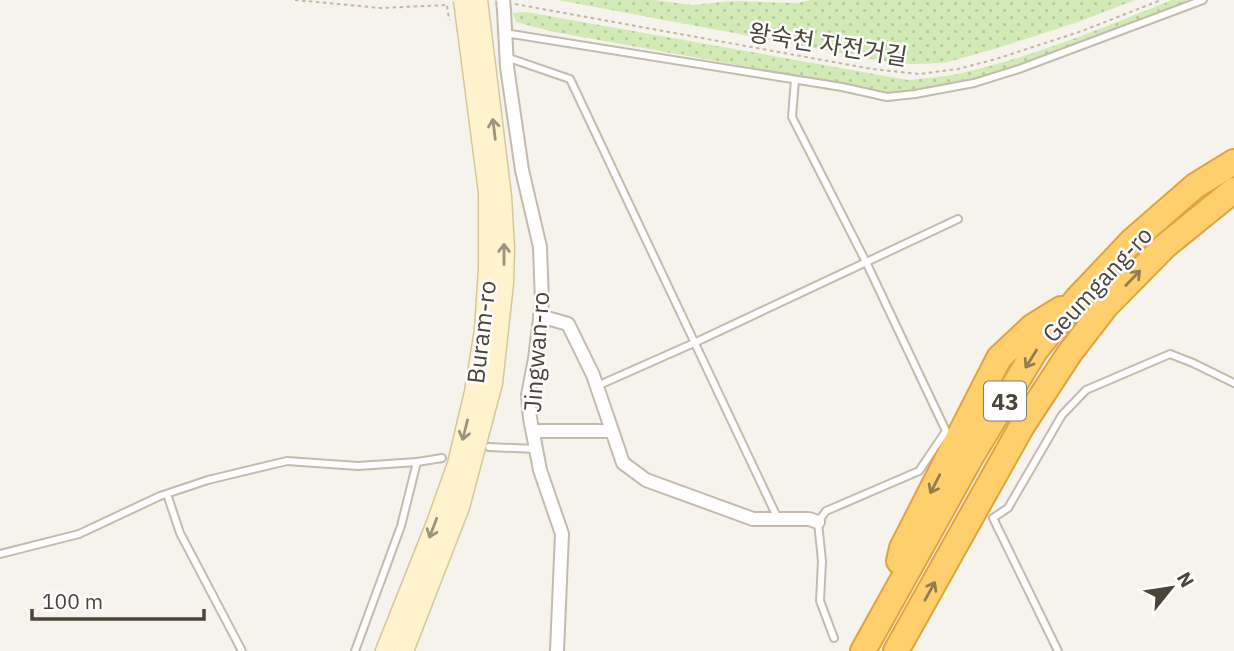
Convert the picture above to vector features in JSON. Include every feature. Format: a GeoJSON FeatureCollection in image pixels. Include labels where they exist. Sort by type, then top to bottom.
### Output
{"type":"FeatureCollection","features":[{"type":"Feature","properties":{"kind":"highway"},"geometry":{"type":"LineString","coordinates":[[1195,186],[1234,148]]}},
{"type":"Feature","properties":{"kind":"highway","name":"Geumgang-ro"},"geometry":{"type":"LineString","coordinates":[[863,651],[972,456],[1035,351],[1077,299],[1133,240],[1195,186],[1234,162]]}},
{"type":"Feature","properties":{"kind":"highway","name":"Geumgang-ro"},"geometry":{"type":"LineString","coordinates":[[897,651],[1022,426],[1069,354],[1106,306],[1165,246],[1233,191]]}},
{"type":"Feature","properties":{"kind":"street","name":"Buram-ro"},"geometry":{"type":"LineString","coordinates":[[385,651],[457,464],[474,392],[485,318],[495,194],[478,0]]}},
{"type":"Feature","properties":{"kind":"street","name":"Buram-ro"},"geometry":{"type":"LineString","coordinates":[[404,651],[460,507],[493,383],[504,283],[505,249],[455,2]]}},
{"type":"Feature","properties":{"kind":"street","name":"Jingwan-ro"},"geometry":{"type":"LineString","coordinates":[[503,5],[506,57],[522,170],[540,247],[542,303],[528,394],[540,470],[562,534],[557,651]]}},
{"type":"Feature","properties":{"kind":"street"},"geometry":{"type":"LineString","coordinates":[[540,316],[568,324],[597,386],[623,463],[646,480],[753,519],[808,519],[818,522]]}},
{"type":"Feature","properties":{"kind":"street"},"geometry":{"type":"LineString","coordinates":[[533,431],[612,431]]}},
{"type":"Feature","properties":{"kind":"lane"},"geometry":{"type":"LineString","coordinates":[[505,33],[887,97],[974,83],[1019,69],[1203,0]]}},
{"type":"Feature","properties":{"kind":"lane"},"geometry":{"type":"LineString","coordinates":[[506,57],[570,79],[778,519]]}},
{"type":"Feature","properties":{"kind":"lane"},"geometry":{"type":"LineString","coordinates":[[795,80],[792,117],[866,262],[946,431],[919,471],[826,511],[818,522],[822,561],[820,601],[834,638]]}},
{"type":"Feature","properties":{"kind":"lane"},"geometry":{"type":"LineString","coordinates":[[597,386],[958,219]]}},
{"type":"Feature","properties":{"kind":"lane"},"geometry":{"type":"LineString","coordinates":[[1058,651],[993,519],[1009,508],[1062,415],[1086,390],[1170,354],[1234,383]]}},
{"type":"Feature","properties":{"kind":"lane"},"geometry":{"type":"LineString","coordinates":[[488,447],[536,449]]}},
{"type":"Feature","properties":{"kind":"lane"},"geometry":{"type":"LineString","coordinates":[[0,554],[79,534],[167,494],[208,480],[287,461],[358,466],[442,458]]}},
{"type":"Feature","properties":{"kind":"lane"},"geometry":{"type":"LineString","coordinates":[[355,651],[401,526],[417,462]]}},
{"type":"Feature","properties":{"kind":"lane"},"geometry":{"type":"LineString","coordinates":[[167,494],[180,533],[243,651]]}},
{"type":"Feature","properties":{"kind":"path"},"geometry":{"type":"LineString","coordinates":[[295,0],[381,8],[429,5]]}},
{"type":"Feature","properties":{"kind":"path","name":"왕숙천 자전거길"},"geometry":{"type":"LineString","coordinates":[[523,5],[890,72],[919,74],[958,69],[1007,56],[1082,31],[1161,0]]}},
{"type":"Feature","properties":{"kind":"path"},"geometry":{"type":"LineString","coordinates":[[449,19],[455,2]]}},
{"type":"Feature","properties":{"kind":"green space"},"geometry":{"type":"Polygon","coordinates":[[[558,0],[655,0],[692,5],[732,1],[797,3],[811,0],[1135,0],[998,48],[944,63],[913,64],[893,63],[558,0]]]}},
{"type":"Feature","properties":{"kind":"green space"},"geometry":{"type":"Polygon","coordinates":[[[1172,0],[1193,0],[1105,35],[978,79],[894,93],[554,32],[516,22],[513,13],[526,12],[908,80],[957,74],[1012,60],[1066,42],[1172,0]]]}}]}
